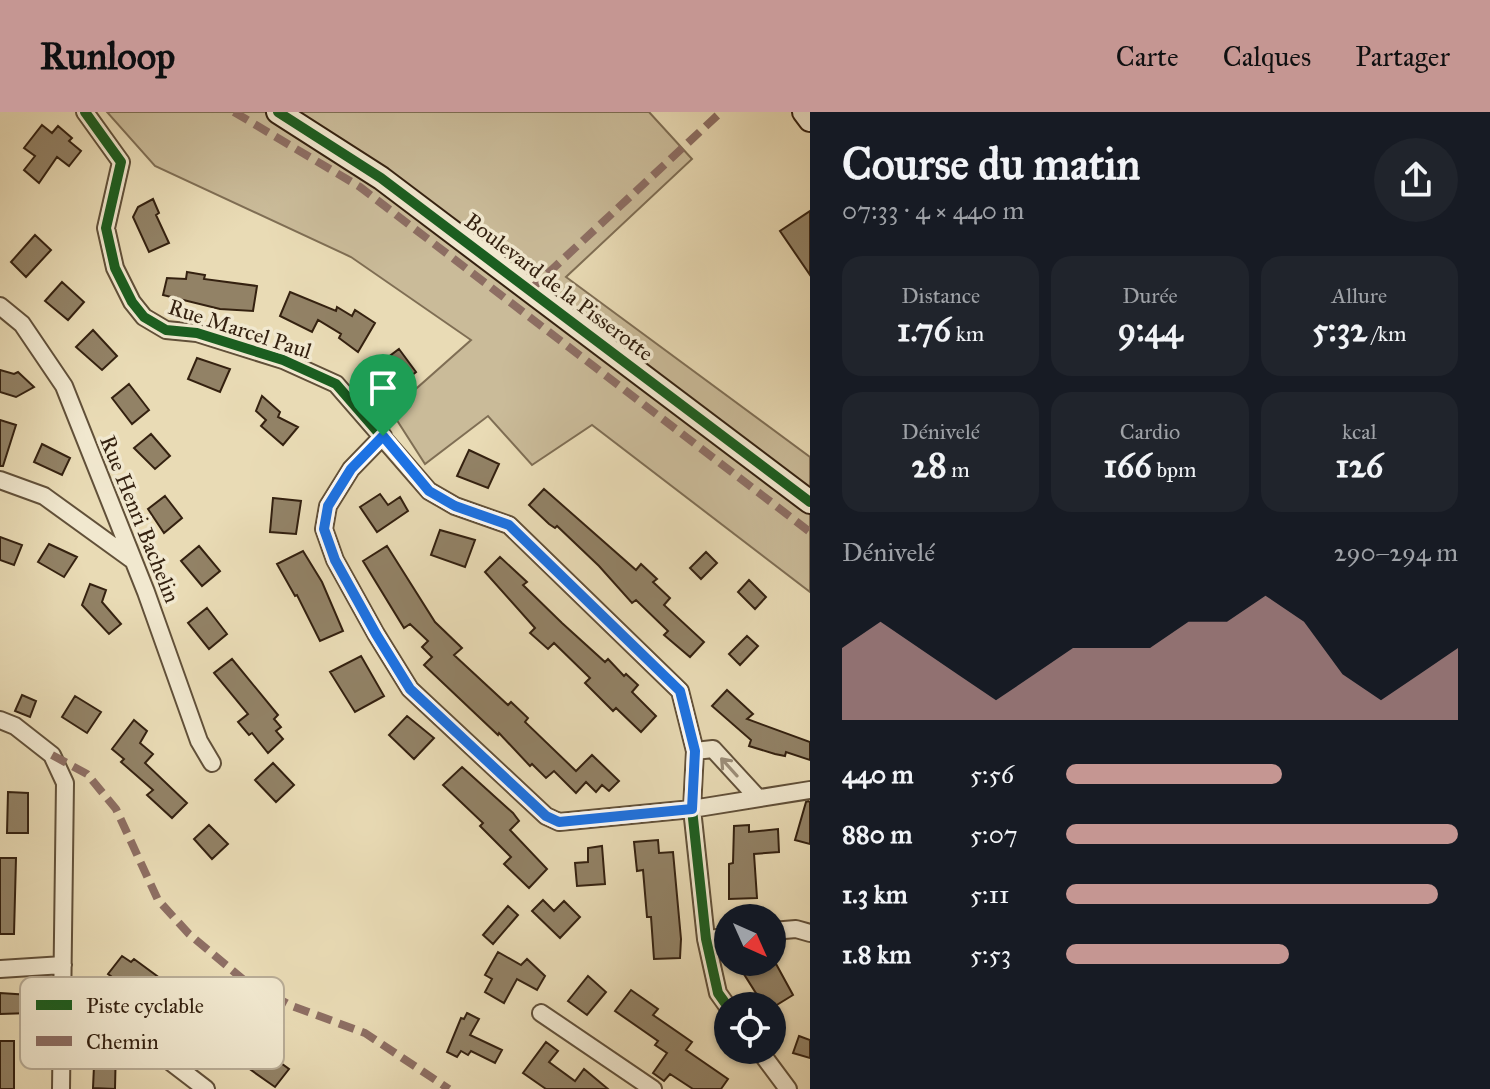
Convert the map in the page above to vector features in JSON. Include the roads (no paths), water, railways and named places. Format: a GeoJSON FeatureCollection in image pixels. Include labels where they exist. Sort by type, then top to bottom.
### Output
{"type":"FeatureCollection","features":[{"type":"Feature","properties":{"kind":"street","name":"Rue Marcel Paul"},"geometry":{"type":"LineString","coordinates":[[85,112],[121,162],[106,228],[115,268],[132,302],[144,317],[166,330],[197,333],[283,360],[336,384],[429,491],[455,506],[509,525],[680,691],[695,751],[692,809],[706,939],[718,992]]}},
{"type":"Feature","properties":{"kind":"street","name":"Boulevard de la Pisserotte"},"geometry":{"type":"LineString","coordinates":[[278,112],[381,178],[810,502]]}},
{"type":"Feature","properties":{"kind":"street"},"geometry":{"type":"LineString","coordinates":[[804,112],[810,120]]}},
{"type":"Feature","properties":{"kind":"street","name":"Rue Henri Bachelin"},"geometry":{"type":"LineString","coordinates":[[0,306],[28,332],[64,386],[146,592],[199,741],[212,763]]}},
{"type":"Feature","properties":{"kind":"street"},"geometry":{"type":"LineString","coordinates":[[383,436],[351,469],[328,506],[324,529],[335,560],[410,689],[546,816],[559,822],[692,809],[810,790]]}},
{"type":"Feature","properties":{"kind":"street"},"geometry":{"type":"LineString","coordinates":[[0,480],[44,496],[132,560]]}},
{"type":"Feature","properties":{"kind":"street"},"geometry":{"type":"LineString","coordinates":[[0,720],[15,726],[52,755],[65,783],[64,977]]}},
{"type":"Feature","properties":{"kind":"street"},"geometry":{"type":"LineString","coordinates":[[695,751],[713,749],[758,798]]}},
{"type":"Feature","properties":{"kind":"street"},"geometry":{"type":"LineString","coordinates":[[786,930],[810,933]]}},
{"type":"Feature","properties":{"kind":"street"},"geometry":{"type":"LineString","coordinates":[[706,939],[714,938]]}},
{"type":"Feature","properties":{"kind":"street"},"geometry":{"type":"LineString","coordinates":[[0,969],[63,965]]}},
{"type":"Feature","properties":{"kind":"street"},"geometry":{"type":"LineString","coordinates":[[541,1013],[653,1089]]}},
{"type":"Feature","properties":{"kind":"street"},"geometry":{"type":"LineString","coordinates":[[769,1064],[788,1089]]}},
{"type":"Feature","properties":{"kind":"street"},"geometry":{"type":"LineString","coordinates":[[61,1089],[62,1069]]}},
{"type":"Feature","properties":{"kind":"street"},"geometry":{"type":"LineString","coordinates":[[180,1069],[206,1089]]}}]}
